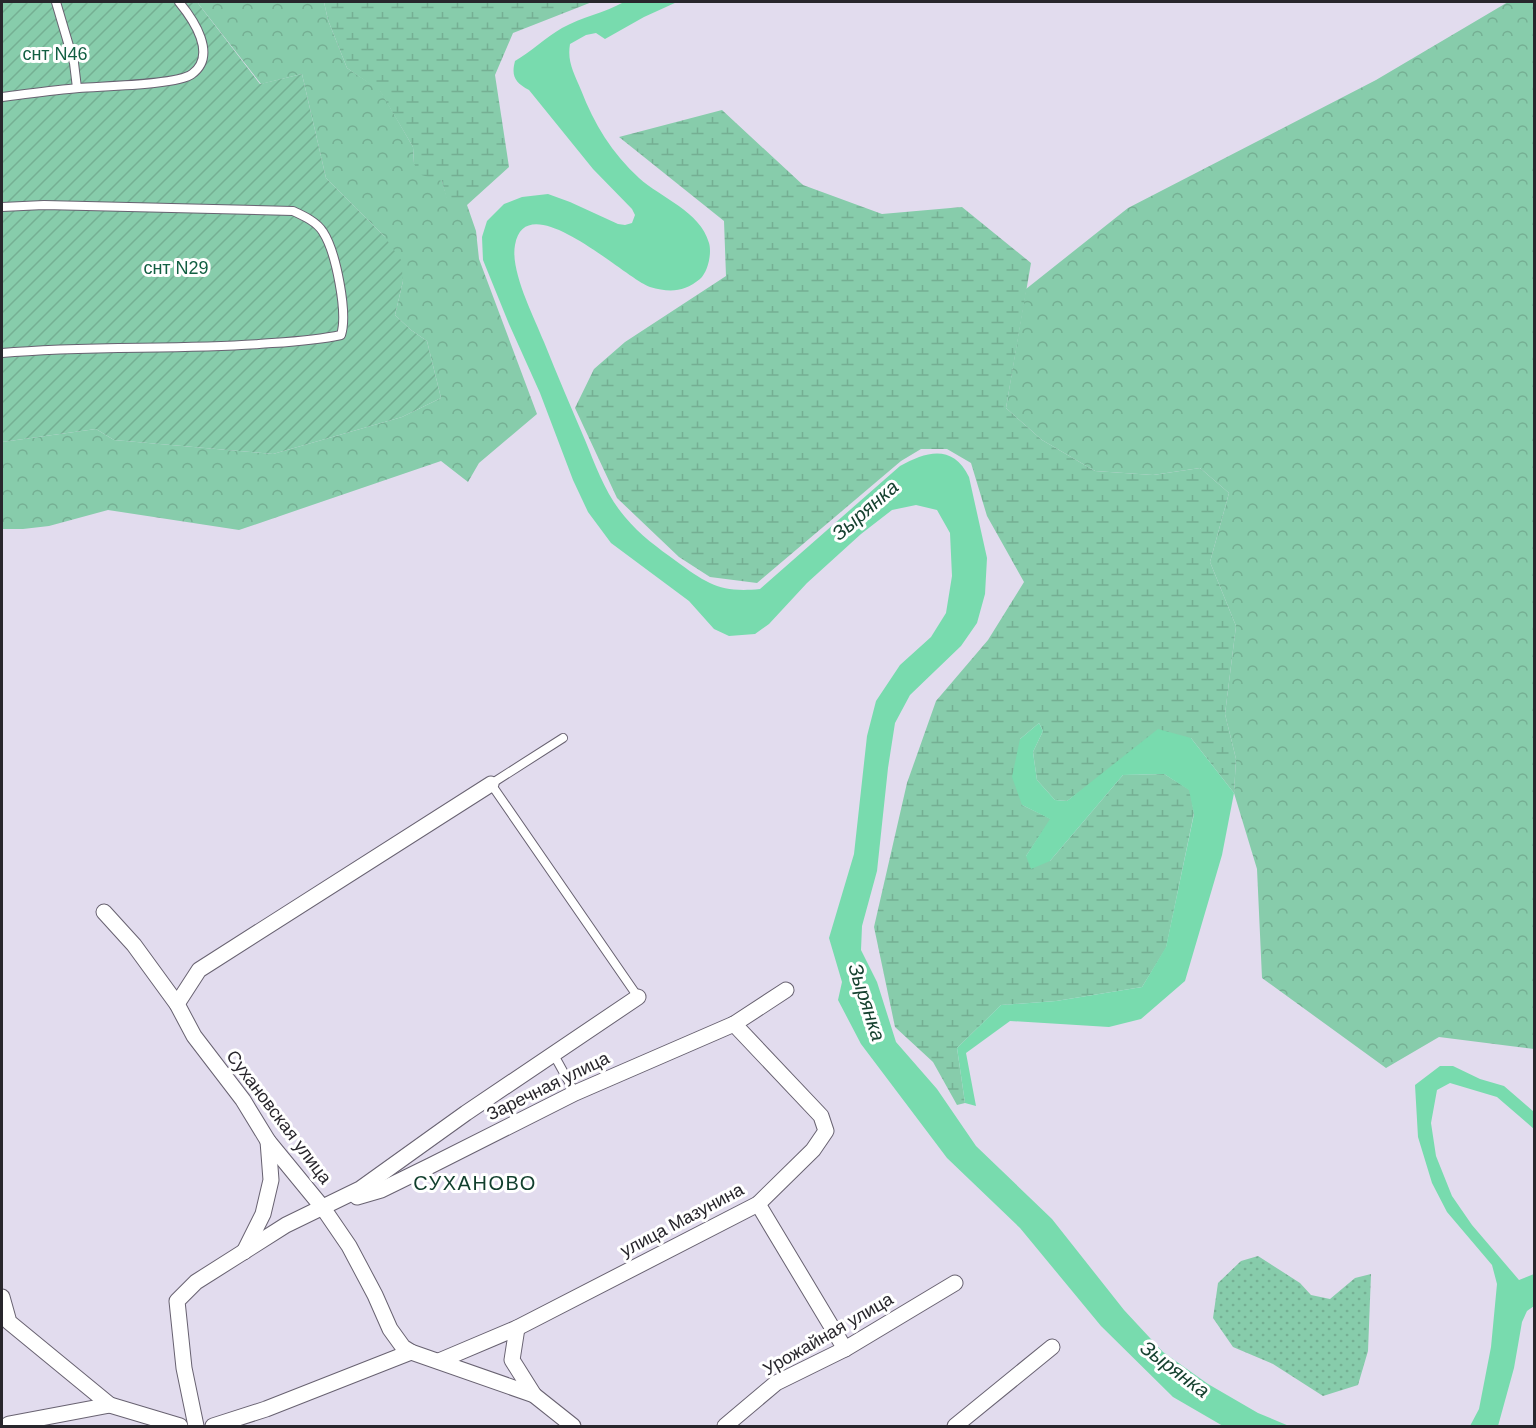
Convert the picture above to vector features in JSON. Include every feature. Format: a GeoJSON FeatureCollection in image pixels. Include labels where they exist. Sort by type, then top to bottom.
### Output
{"type":"FeatureCollection","features":[{"type":"Feature","properties":{"kind":"street"},"geometry":{"type":"LineString","coordinates":[[177,1004],[199,970],[491,784]]}},
{"type":"Feature","properties":{"kind":"street","name":"Сухановская улица"},"geometry":{"type":"LineString","coordinates":[[104,912],[134,945],[177,1004],[194,1035],[243,1101],[268,1141],[350,1246],[390,1329],[403,1347],[411,1352],[534,1395],[573,1426]]}},
{"type":"Feature","properties":{"kind":"street","name":"Заречная улица"},"geometry":{"type":"LineString","coordinates":[[322,1208],[381,1190],[575,1093],[734,1024],[786,990]]}},
{"type":"Feature","properties":{"kind":"street","name":"Заречная улица"},"geometry":{"type":"LineString","coordinates":[[196,1426],[184,1368],[177,1301],[196,1282],[286,1225],[360,1189],[466,1113],[638,997]]}},
{"type":"Feature","properties":{"kind":"street","name":"улица Мазунина"},"geometry":{"type":"LineString","coordinates":[[439,1361],[517,1328],[758,1204],[813,1150],[826,1131],[821,1116],[734,1024]]}},
{"type":"Feature","properties":{"kind":"street"},"geometry":{"type":"LineString","coordinates":[[244,1252],[263,1215],[271,1180],[268,1141]]}},
{"type":"Feature","properties":{"kind":"street"},"geometry":{"type":"LineString","coordinates":[[758,1204],[845,1349]]}},
{"type":"Feature","properties":{"kind":"street","name":"Урожайная улица"},"geometry":{"type":"LineString","coordinates":[[725,1426],[776,1383],[845,1349],[955,1283]]}},
{"type":"Feature","properties":{"kind":"street"},"geometry":{"type":"LineString","coordinates":[[2,1297],[9,1322],[110,1405],[180,1426]]}},
{"type":"Feature","properties":{"kind":"street"},"geometry":{"type":"LineString","coordinates":[[517,1328],[512,1360],[534,1395]]}},
{"type":"Feature","properties":{"kind":"street"},"geometry":{"type":"LineString","coordinates":[[955,1426],[1052,1347]]}},
{"type":"Feature","properties":{"kind":"street"},"geometry":{"type":"LineString","coordinates":[[213,1426],[266,1409],[411,1352]]}},
{"type":"Feature","properties":{"kind":"street"},"geometry":{"type":"LineString","coordinates":[[6,1426],[110,1405]]}},
{"type":"Feature","properties":{"kind":"lane"},"geometry":{"type":"LineString","coordinates":[[56,2],[74,63],[78,88]]}},
{"type":"Feature","properties":{"kind":"lane"},"geometry":{"type":"LineString","coordinates":[[2,97],[175,80],[192,75],[203,57],[202,44],[198,27],[179,2]]}},
{"type":"Feature","properties":{"kind":"lane"},"geometry":{"type":"LineString","coordinates":[[2,207],[44,205],[293,211],[306,216],[323,231],[336,262],[345,325],[341,335],[320,340],[203,348],[75,347],[2,353]]}},
{"type":"Feature","properties":{"kind":"lane"},"geometry":{"type":"LineString","coordinates":[[563,738],[491,784],[638,997]]}},
{"type":"Feature","properties":{"kind":"lane"},"geometry":{"type":"LineString","coordinates":[[554,1055],[575,1093]]}},
{"type":"Feature","properties":{"kind":"green space","name":"снт N29"},"geometry":{"type":"Polygon","coordinates":[[[2,2],[197,2],[260,84],[302,74],[326,178],[384,236],[401,260],[403,281],[395,315],[427,341],[441,398],[402,417],[273,454],[114,440],[96,429],[2,442],[2,2]]]}},
{"type":"Feature","properties":{"kind":"green space"},"geometry":{"type":"Polygon","coordinates":[[[197,2],[324,2],[328,20],[347,68],[380,90],[413,147],[414,163],[442,181],[449,205],[467,205],[476,231],[479,259],[537,414],[479,463],[468,482],[441,461],[239,530],[108,510],[49,526],[2,529],[2,442],[96,429],[114,440],[273,454],[402,417],[441,398],[427,341],[395,315],[403,281],[384,236],[326,178],[302,74],[261,84],[197,2]]]}},
{"type":"Feature","properties":{"kind":"green space"},"geometry":{"type":"Polygon","coordinates":[[[324,2],[592,2],[513,33],[495,75],[509,167],[467,205],[448,205],[442,181],[418,174],[414,163],[413,147],[380,91],[347,68],[328,20],[324,2]]]}},
{"type":"Feature","properties":{"kind":"green space"},"geometry":{"type":"Polygon","coordinates":[[[1508,2],[1534,2],[1534,1049],[1439,1037],[1386,1068],[1262,978],[1257,869],[1234,793],[1236,759],[1225,714],[1236,626],[1210,562],[1229,493],[1200,468],[1153,475],[1095,471],[1042,440],[1006,408],[1026,289],[1128,208],[1376,80],[1508,2]]]}},
{"type":"Feature","properties":{"kind":"green space"},"geometry":{"type":"Polygon","coordinates":[[[722,110],[803,185],[882,214],[962,207],[1031,263],[1006,408],[1042,440],[1095,471],[1153,475],[1200,468],[1229,493],[1210,562],[1236,626],[1225,714],[1236,759],[1234,793],[1191,738],[1086,787],[1067,801],[1055,800],[1037,780],[1033,752],[1043,731],[1039,723],[1020,739],[1022,805],[1051,819],[1026,856],[1050,861],[1123,775],[1164,774],[1190,790],[1194,813],[1166,948],[1142,987],[1056,1001],[1001,1005],[957,1048],[965,1103],[957,1105],[933,1062],[895,1027],[874,927],[907,783],[936,701],[988,640],[1024,582],[987,516],[971,463],[947,449],[921,449],[901,461],[757,583],[710,577],[679,557],[617,498],[575,408],[594,369],[625,342],[726,276],[724,221],[619,137],[722,110]]]}},
{"type":"Feature","properties":{"kind":"green space"},"geometry":{"type":"Polygon","coordinates":[[[1258,1256],[1300,1283],[1311,1295],[1330,1299],[1355,1278],[1371,1274],[1368,1351],[1358,1385],[1323,1396],[1273,1364],[1233,1347],[1213,1318],[1218,1283],[1241,1261],[1258,1256]]]}},
{"type":"Feature","properties":{"kind":"water","name":"Зырянка"},"geometry":{"type":"Polygon","coordinates":[[[624,2],[677,2],[605,39],[596,33],[586,35],[570,44],[569,56],[572,67],[598,126],[620,158],[639,178],[689,214],[704,232],[710,252],[705,272],[700,279],[682,289],[670,291],[650,287],[578,240],[556,229],[537,224],[523,229],[515,245],[514,256],[524,294],[602,480],[625,517],[663,551],[706,581],[724,588],[746,590],[760,589],[900,466],[929,454],[939,454],[955,459],[963,466],[969,477],[987,558],[985,594],[977,623],[961,646],[910,695],[895,723],[877,871],[862,926],[861,950],[877,982],[896,1042],[937,1089],[976,1146],[1052,1219],[1124,1310],[1163,1352],[1208,1384],[1258,1413],[1289,1426],[1223,1426],[1173,1397],[1101,1326],[1020,1228],[947,1158],[861,1044],[838,1000],[842,982],[829,938],[854,854],[867,736],[876,701],[900,665],[931,637],[946,613],[952,576],[950,533],[937,510],[916,505],[892,510],[861,534],[807,583],[769,624],[755,634],[729,636],[714,629],[689,601],[611,543],[588,512],[573,480],[540,393],[483,260],[482,237],[487,221],[504,204],[522,197],[548,194],[618,224],[632,223],[635,215],[632,209],[593,169],[529,90],[517,82],[514,75],[515,61],[556,32],[624,2]]]}},
{"type":"Feature","properties":{"kind":"water"},"geometry":{"type":"Polygon","coordinates":[[[1039,723],[1043,731],[1033,752],[1037,780],[1055,800],[1067,801],[1158,729],[1191,738],[1234,793],[1222,855],[1185,981],[1141,1019],[1109,1027],[1010,1021],[966,1053],[976,1106],[965,1103],[957,1048],[1001,1005],[1056,1001],[1142,987],[1166,947],[1194,814],[1189,790],[1164,774],[1123,775],[1050,861],[1031,869],[1026,856],[1050,819],[1022,805],[1012,777],[1020,739],[1039,723]]]}},
{"type":"Feature","properties":{"kind":"water"},"geometry":{"type":"Polygon","coordinates":[[[1440,1066],[1453,1066],[1480,1079],[1504,1086],[1534,1112],[1534,1129],[1497,1097],[1450,1083],[1437,1090],[1431,1123],[1436,1156],[1452,1196],[1472,1225],[1519,1280],[1534,1274],[1534,1306],[1527,1311],[1522,1322],[1514,1368],[1498,1426],[1470,1426],[1479,1409],[1491,1347],[1497,1284],[1492,1265],[1447,1212],[1432,1183],[1418,1137],[1415,1085],[1440,1066]]]}},
{"type":"Feature","properties":{"kind":"district","name":"СУХАНОВО"},"geometry":{"type":"Point","coordinates":[475,1183]}},
{"type":"Feature","properties":{"kind":"park label","name":"снт N46"},"geometry":{"type":"Point","coordinates":[55,54]}}]}
